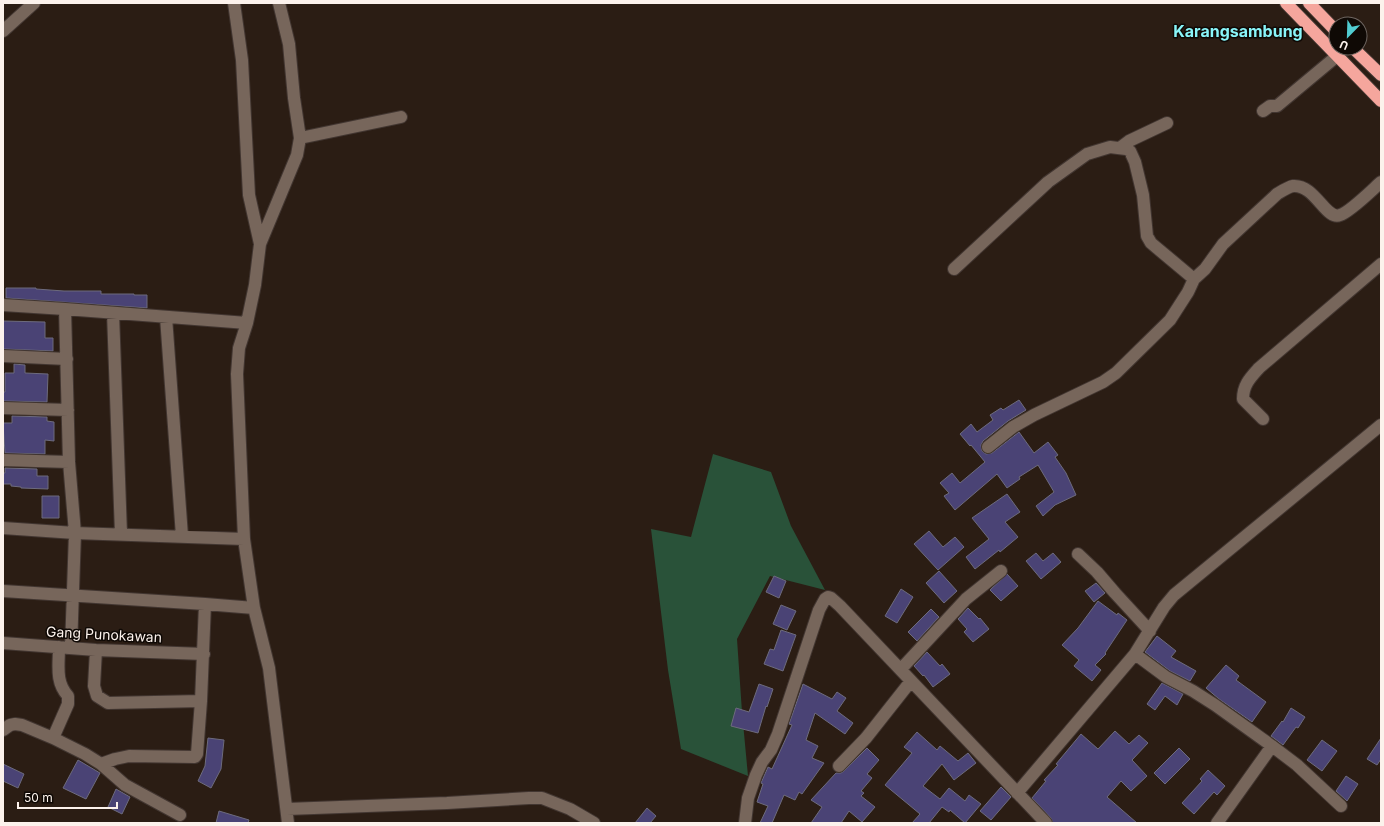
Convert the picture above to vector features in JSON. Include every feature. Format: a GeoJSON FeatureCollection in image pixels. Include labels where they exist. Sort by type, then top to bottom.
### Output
{"type":"FeatureCollection","features":[{"type":"Feature","properties":{"kind":"highway"},"geometry":{"type":"LineString","coordinates":[[1286,3],[1328,47]]}},
{"type":"Feature","properties":{"kind":"highway"},"geometry":{"type":"LineString","coordinates":[[1309,3],[1328,23]]}},
{"type":"Feature","properties":{"kind":"highway"},"geometry":{"type":"LineString","coordinates":[[1337,56],[1381,101]]}},
{"type":"Feature","properties":{"kind":"highway"},"geometry":{"type":"LineString","coordinates":[[1361,56],[1381,75]]}},
{"type":"Feature","properties":{"kind":"street"},"geometry":{"type":"LineString","coordinates":[[3,31],[34,3]]}},
{"type":"Feature","properties":{"kind":"street"},"geometry":{"type":"LineString","coordinates":[[234,3],[242,60],[249,195],[260,244]]}},
{"type":"Feature","properties":{"kind":"street"},"geometry":{"type":"LineString","coordinates":[[279,3],[289,44],[294,98],[300,138],[297,155],[260,244],[255,285],[247,324],[238,348],[237,374],[244,539],[254,608],[270,668],[288,823]]}},
{"type":"Feature","properties":{"kind":"street"},"geometry":{"type":"LineString","coordinates":[[1262,111],[1270,106],[1277,106],[1337,56]]}},
{"type":"Feature","properties":{"kind":"street"},"geometry":{"type":"LineString","coordinates":[[300,138],[401,117]]}},
{"type":"Feature","properties":{"kind":"street"},"geometry":{"type":"LineString","coordinates":[[1121,147],[1129,141],[1167,123]]}},
{"type":"Feature","properties":{"kind":"street"},"geometry":{"type":"LineString","coordinates":[[954,269],[1048,182],[1087,154],[1110,146],[1126,148],[1130,151],[1135,162],[1143,195],[1147,236],[1151,244],[1194,279]]}},
{"type":"Feature","properties":{"kind":"street"},"geometry":{"type":"LineString","coordinates":[[988,447],[1013,427],[1034,415],[1102,382],[1116,373],[1170,320],[1188,292],[1194,279],[1205,269],[1223,244],[1277,194],[1293,186],[1307,189],[1327,210],[1333,215],[1337,216],[1345,212],[1381,182]]}},
{"type":"Feature","properties":{"kind":"street"},"geometry":{"type":"LineString","coordinates":[[1263,419],[1243,399],[1243,391],[1249,379],[1259,368],[1381,264]]}},
{"type":"Feature","properties":{"kind":"street"},"geometry":{"type":"LineString","coordinates":[[3,305],[247,324]]}},
{"type":"Feature","properties":{"kind":"street"},"geometry":{"type":"LineString","coordinates":[[65,309],[69,462],[75,533],[71,648]]}},
{"type":"Feature","properties":{"kind":"street"},"geometry":{"type":"LineString","coordinates":[[113,313],[121,534]]}},
{"type":"Feature","properties":{"kind":"street"},"geometry":{"type":"LineString","coordinates":[[166,317],[182,536]]}},
{"type":"Feature","properties":{"kind":"street"},"geometry":{"type":"LineString","coordinates":[[3,356],[67,359]]}},
{"type":"Feature","properties":{"kind":"street"},"geometry":{"type":"LineString","coordinates":[[3,408],[68,410]]}},
{"type":"Feature","properties":{"kind":"street"},"geometry":{"type":"LineString","coordinates":[[1016,793],[1135,654],[1164,607],[1174,595],[1381,425]]}},
{"type":"Feature","properties":{"kind":"street"},"geometry":{"type":"LineString","coordinates":[[3,460],[69,462]]}},
{"type":"Feature","properties":{"kind":"street"},"geometry":{"type":"LineString","coordinates":[[3,528],[75,533],[244,539]]}},
{"type":"Feature","properties":{"kind":"street"},"geometry":{"type":"LineString","coordinates":[[1078,554],[1097,572],[1115,594],[1150,631]]}},
{"type":"Feature","properties":{"kind":"street"},"geometry":{"type":"LineString","coordinates":[[901,670],[966,599],[1001,571]]}},
{"type":"Feature","properties":{"kind":"street"},"geometry":{"type":"LineString","coordinates":[[3,591],[254,608]]}},
{"type":"Feature","properties":{"kind":"street"},"geometry":{"type":"LineString","coordinates":[[745,823],[748,798],[756,774],[762,762],[771,750],[778,734],[819,610],[825,599],[828,597],[840,606],[1046,823]]}},
{"type":"Feature","properties":{"kind":"street"},"geometry":{"type":"LineString","coordinates":[[101,764],[115,758],[129,756],[195,757],[197,754],[204,654],[205,604]]}},
{"type":"Feature","properties":{"kind":"street","name":"Gang Punokawan"},"geometry":{"type":"LineString","coordinates":[[3,643],[96,650],[204,654]]}},
{"type":"Feature","properties":{"kind":"street"},"geometry":{"type":"LineString","coordinates":[[53,738],[68,704],[68,696],[62,690],[59,683],[59,647]]}},
{"type":"Feature","properties":{"kind":"street"},"geometry":{"type":"LineString","coordinates":[[96,650],[94,686],[97,696],[108,703],[201,701]]}},
{"type":"Feature","properties":{"kind":"street"},"geometry":{"type":"LineString","coordinates":[[1135,654],[1166,677],[1193,691],[1215,705],[1272,746],[1297,765],[1341,806]]}},
{"type":"Feature","properties":{"kind":"street"},"geometry":{"type":"LineString","coordinates":[[839,766],[866,738],[911,681]]}},
{"type":"Feature","properties":{"kind":"street"},"geometry":{"type":"LineString","coordinates":[[3,730],[10,725],[22,725],[53,738],[85,754],[101,764],[125,785],[180,815]]}},
{"type":"Feature","properties":{"kind":"street"},"geometry":{"type":"LineString","coordinates":[[1217,823],[1272,746]]}},
{"type":"Feature","properties":{"kind":"street"},"geometry":{"type":"LineString","coordinates":[[287,809],[542,798],[570,809],[594,823]]}},
{"type":"Feature","properties":{"kind":"green space"},"geometry":{"type":"Polygon","coordinates":[[[713,454],[771,472],[791,526],[825,590],[770,576],[737,639],[748,776],[681,749],[668,670],[651,529],[691,537],[713,454]]]}},
{"type":"Feature","properties":{"kind":"building"},"geometry":{"type":"Polygon","coordinates":[[[6,288],[101,291],[101,294],[147,295],[147,308],[6,298],[6,288]]]}},
{"type":"Feature","properties":{"kind":"building"},"geometry":{"type":"Polygon","coordinates":[[[3,321],[45,322],[45,338],[53,338],[53,351],[3,349],[3,321]]]}},
{"type":"Feature","properties":{"kind":"building"},"geometry":{"type":"Polygon","coordinates":[[[14,364],[25,365],[25,373],[48,374],[47,402],[3,401],[3,392],[5,392],[5,373],[14,373],[14,364]]]}},
{"type":"Feature","properties":{"kind":"building"},"geometry":{"type":"Polygon","coordinates":[[[1019,400],[1026,410],[1008,421],[983,441],[981,445],[982,451],[986,454],[992,453],[1019,432],[1034,453],[1048,442],[1058,455],[1055,457],[1066,473],[1076,495],[1055,505],[1043,516],[1036,506],[1054,492],[1038,465],[1019,477],[1020,479],[1007,488],[997,474],[955,510],[944,496],[949,493],[940,483],[952,473],[960,483],[985,462],[960,434],[971,424],[977,432],[993,420],[990,415],[1001,408],[1003,410],[1019,400]]]}},
{"type":"Feature","properties":{"kind":"building"},"geometry":{"type":"Polygon","coordinates":[[[12,416],[47,417],[47,421],[54,422],[54,441],[45,440],[45,454],[5,453],[3,423],[12,423],[12,416]]]}},
{"type":"Feature","properties":{"kind":"building"},"geometry":{"type":"Polygon","coordinates":[[[5,468],[37,469],[37,476],[48,476],[48,489],[21,488],[11,486],[11,484],[3,484],[3,473],[5,473],[5,468]]]}},
{"type":"Feature","properties":{"kind":"building"},"geometry":{"type":"Polygon","coordinates":[[[1007,494],[1020,512],[1005,522],[1018,537],[1000,552],[999,550],[975,569],[966,557],[989,539],[972,518],[1007,494]]]}},
{"type":"Feature","properties":{"kind":"building"},"geometry":{"type":"Polygon","coordinates":[[[42,496],[59,496],[59,518],[42,518],[42,496]]]}},
{"type":"Feature","properties":{"kind":"building"},"geometry":{"type":"Polygon","coordinates":[[[929,531],[943,547],[955,537],[964,547],[938,570],[914,544],[929,531]]]}},
{"type":"Feature","properties":{"kind":"building"},"geometry":{"type":"Polygon","coordinates":[[[1036,553],[1043,561],[1053,553],[1061,562],[1041,579],[1026,561],[1036,553]]]}},
{"type":"Feature","properties":{"kind":"building"},"geometry":{"type":"Polygon","coordinates":[[[939,571],[957,591],[944,603],[926,583],[939,571]]]}},
{"type":"Feature","properties":{"kind":"building"},"geometry":{"type":"Polygon","coordinates":[[[1007,574],[1018,586],[1001,601],[990,590],[1007,574]]]}},
{"type":"Feature","properties":{"kind":"building"},"geometry":{"type":"Polygon","coordinates":[[[774,576],[786,581],[779,598],[766,592],[774,576]]]}},
{"type":"Feature","properties":{"kind":"building"},"geometry":{"type":"Polygon","coordinates":[[[1096,583],[1105,593],[1094,602],[1085,591],[1096,583]]]}},
{"type":"Feature","properties":{"kind":"building"},"geometry":{"type":"Polygon","coordinates":[[[901,589],[913,597],[897,623],[885,616],[901,589]]]}},
{"type":"Feature","properties":{"kind":"building"},"geometry":{"type":"Polygon","coordinates":[[[1098,601],[1117,615],[1118,613],[1127,620],[1105,653],[1106,654],[1095,665],[1101,670],[1092,681],[1074,666],[1079,660],[1062,645],[1078,628],[1098,601]]]}},
{"type":"Feature","properties":{"kind":"building"},"geometry":{"type":"Polygon","coordinates":[[[781,605],[796,611],[787,630],[773,624],[781,605]]]}},
{"type":"Feature","properties":{"kind":"building"},"geometry":{"type":"Polygon","coordinates":[[[968,608],[979,619],[980,618],[989,629],[973,642],[964,632],[967,629],[958,619],[968,608]]]}},
{"type":"Feature","properties":{"kind":"building"},"geometry":{"type":"Polygon","coordinates":[[[931,609],[939,617],[917,641],[908,632],[931,609]]]}},
{"type":"Feature","properties":{"kind":"building"},"geometry":{"type":"Polygon","coordinates":[[[781,630],[796,635],[783,671],[764,664],[770,649],[774,650],[781,630]]]}},
{"type":"Feature","properties":{"kind":"building"},"geometry":{"type":"Polygon","coordinates":[[[1157,636],[1176,651],[1171,657],[1196,671],[1190,681],[1170,671],[1145,652],[1157,636]]]}},
{"type":"Feature","properties":{"kind":"building"},"geometry":{"type":"Polygon","coordinates":[[[927,652],[940,666],[942,664],[950,674],[933,687],[924,675],[923,676],[914,666],[927,652]]]}},
{"type":"Feature","properties":{"kind":"building"},"geometry":{"type":"Polygon","coordinates":[[[1226,665],[1239,676],[1236,680],[1266,702],[1252,722],[1206,688],[1226,665]]]}},
{"type":"Feature","properties":{"kind":"building"},"geometry":{"type":"Polygon","coordinates":[[[1162,683],[1183,694],[1177,705],[1165,696],[1155,710],[1147,704],[1162,683]]]}},
{"type":"Feature","properties":{"kind":"building"},"geometry":{"type":"Polygon","coordinates":[[[759,684],[773,689],[758,733],[731,726],[736,708],[749,712],[759,684]]]}},
{"type":"Feature","properties":{"kind":"building"},"geometry":{"type":"Polygon","coordinates":[[[803,684],[832,699],[837,692],[846,698],[837,711],[853,723],[845,734],[815,713],[806,740],[818,746],[812,758],[824,763],[802,794],[799,792],[795,800],[784,795],[772,823],[760,823],[768,806],[757,802],[763,784],[761,783],[768,767],[772,769],[792,725],[789,724],[803,684]]]}},
{"type":"Feature","properties":{"kind":"building"},"geometry":{"type":"Polygon","coordinates":[[[1291,708],[1305,717],[1298,728],[1296,727],[1283,745],[1271,736],[1282,721],[1283,722],[1291,708]]]}},
{"type":"Feature","properties":{"kind":"building"},"geometry":{"type":"Polygon","coordinates":[[[1115,731],[1129,744],[1139,735],[1148,743],[1132,760],[1147,776],[1131,791],[1121,781],[1107,797],[1137,823],[1053,823],[1051,818],[1032,798],[1046,781],[1044,780],[1058,765],[1056,764],[1081,734],[1098,749],[1115,731]]]}},
{"type":"Feature","properties":{"kind":"building"},"geometry":{"type":"Polygon","coordinates":[[[917,732],[937,750],[940,746],[958,761],[968,753],[976,763],[954,780],[942,764],[923,786],[940,799],[949,788],[965,801],[969,795],[981,804],[965,823],[950,810],[949,812],[942,807],[929,823],[912,823],[920,814],[885,785],[912,753],[904,747],[917,732]]]}},
{"type":"Feature","properties":{"kind":"building"},"geometry":{"type":"Polygon","coordinates":[[[208,738],[224,740],[221,769],[211,788],[198,781],[205,766],[208,738]]]}},
{"type":"Feature","properties":{"kind":"building"},"geometry":{"type":"Polygon","coordinates":[[[1381,738],[1381,759],[1377,765],[1367,759],[1381,738]]]}},
{"type":"Feature","properties":{"kind":"building"},"geometry":{"type":"Polygon","coordinates":[[[1322,740],[1337,751],[1322,771],[1307,760],[1322,740]]]}},
{"type":"Feature","properties":{"kind":"building"},"geometry":{"type":"Polygon","coordinates":[[[867,748],[879,760],[867,774],[872,778],[861,791],[864,793],[861,796],[875,807],[862,822],[849,811],[841,823],[811,823],[822,807],[811,800],[836,773],[841,773],[844,771],[867,748]]]}},
{"type":"Feature","properties":{"kind":"building"},"geometry":{"type":"Polygon","coordinates":[[[1179,748],[1190,759],[1165,784],[1154,773],[1179,748]]]}},
{"type":"Feature","properties":{"kind":"building"},"geometry":{"type":"Polygon","coordinates":[[[78,760],[100,773],[86,799],[63,788],[78,760]]]}},
{"type":"Feature","properties":{"kind":"building"},"geometry":{"type":"Polygon","coordinates":[[[3,764],[24,774],[18,788],[3,781],[3,764]]]}},
{"type":"Feature","properties":{"kind":"building"},"geometry":{"type":"Polygon","coordinates":[[[1208,770],[1225,786],[1217,795],[1214,792],[1194,814],[1182,803],[1202,781],[1200,779],[1208,770]]]}},
{"type":"Feature","properties":{"kind":"building"},"geometry":{"type":"Polygon","coordinates":[[[1346,776],[1358,784],[1347,801],[1336,791],[1346,776]]]}},
{"type":"Feature","properties":{"kind":"building"},"geometry":{"type":"Polygon","coordinates":[[[1001,787],[1011,797],[991,820],[980,811],[1001,787]]]}},
{"type":"Feature","properties":{"kind":"building"},"geometry":{"type":"Polygon","coordinates":[[[116,789],[130,797],[122,814],[108,807],[116,789]]]}},
{"type":"Feature","properties":{"kind":"building"},"geometry":{"type":"Polygon","coordinates":[[[647,808],[656,816],[650,823],[635,823],[647,808]]]}},
{"type":"Feature","properties":{"kind":"building"},"geometry":{"type":"Polygon","coordinates":[[[219,811],[249,820],[248,823],[216,823],[219,811]]]}},
{"type":"Feature","properties":{"kind":"district","name":"Karangsambung"},"geometry":{"type":"Point","coordinates":[1238,31]}}]}
